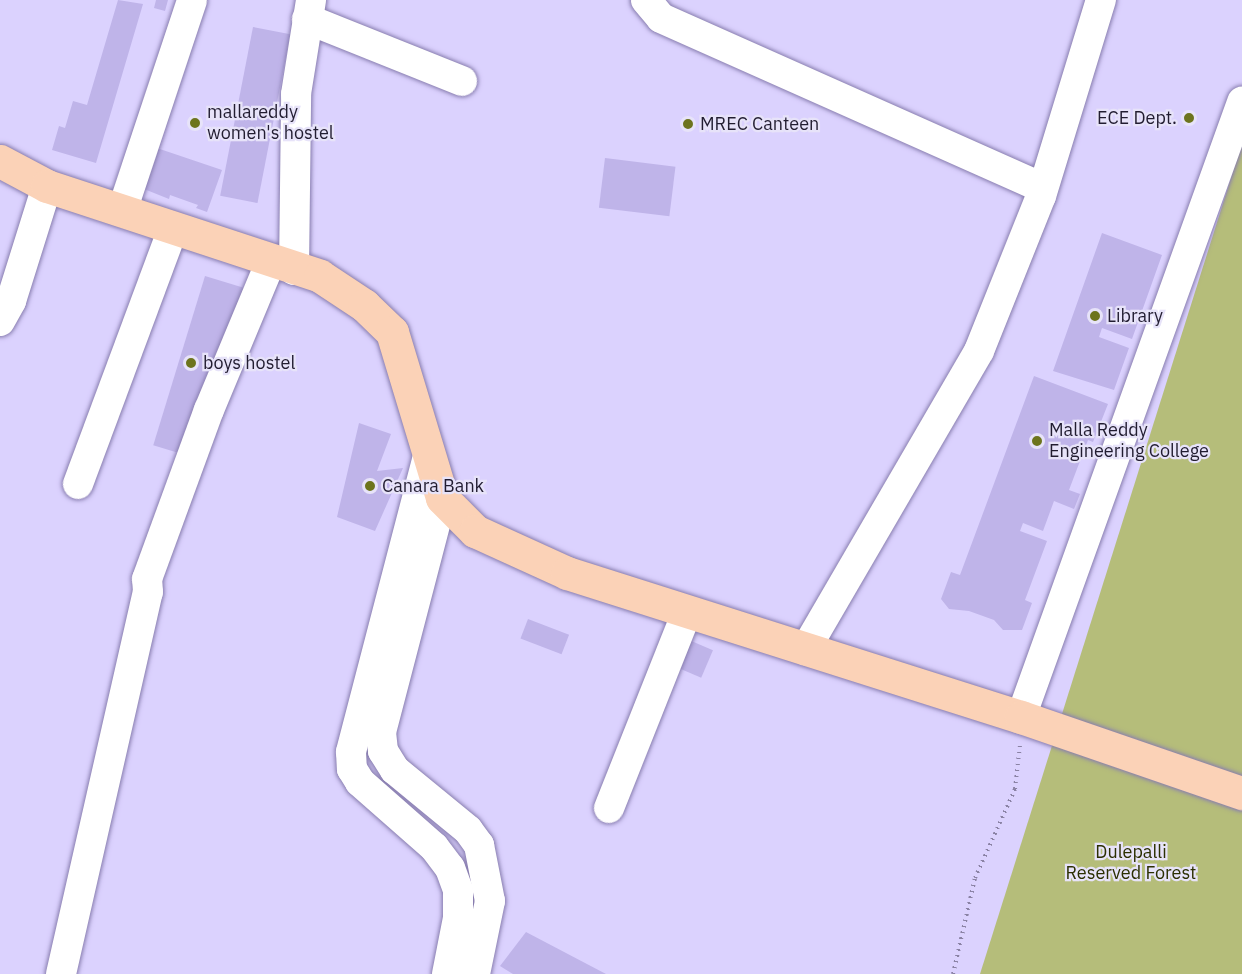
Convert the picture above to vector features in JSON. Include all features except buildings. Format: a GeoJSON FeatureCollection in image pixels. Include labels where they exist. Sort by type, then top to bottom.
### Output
{"type":"FeatureCollection","features":[{"type":"Feature","properties":{"kind":"main road"},"geometry":{"type":"LineString","coordinates":[[0,161],[47,186],[283,266],[320,276],[364,305],[392,332],[411,385],[428,456],[442,498],[475,531],[567,573],[1021,717],[1242,793]]}},
{"type":"Feature","properties":{"kind":"street"},"geometry":{"type":"LineString","coordinates":[[122,212],[192,0]]}},
{"type":"Feature","properties":{"kind":"street"},"geometry":{"type":"LineString","coordinates":[[646,0],[661,18],[1043,188]]}},
{"type":"Feature","properties":{"kind":"street"},"geometry":{"type":"LineString","coordinates":[[805,650],[979,351],[1043,188],[1101,0]]}},
{"type":"Feature","properties":{"kind":"street"},"geometry":{"type":"LineString","coordinates":[[61,974],[148,592],[147,579],[209,410],[283,266],[296,94],[309,9],[462,81]]}},
{"type":"Feature","properties":{"kind":"street"},"geometry":{"type":"LineString","coordinates":[[1021,717],[1242,102]]}},
{"type":"Feature","properties":{"kind":"street"},"geometry":{"type":"LineString","coordinates":[[0,321],[11,301],[47,186]]}},
{"type":"Feature","properties":{"kind":"street"},"geometry":{"type":"LineString","coordinates":[[78,484],[173,229]]}},
{"type":"Feature","properties":{"kind":"street"},"geometry":{"type":"LineString","coordinates":[[428,456],[362,701],[351,752],[352,769],[360,782],[434,847],[450,868],[458,890],[458,918],[447,974]]}},
{"type":"Feature","properties":{"kind":"street"},"geometry":{"type":"LineString","coordinates":[[442,498],[385,708],[382,742],[395,770],[468,830],[479,845],[490,901],[475,974]]}},
{"type":"Feature","properties":{"kind":"street"},"geometry":{"type":"LineString","coordinates":[[609,808],[687,612]]}},
{"type":"Feature","properties":{"kind":"street"},"geometry":{"type":"LineString","coordinates":[[450,868],[479,845]]}},
{"type":"Feature","properties":{"kind":"path"},"geometry":{"type":"LineString","coordinates":[[953,974],[975,878],[1016,789],[1021,717]]}},
{"type":"Feature","properties":{"kind":"green space","name":"Dulepalli Reserved Forest"},"geometry":{"type":"Polygon","coordinates":[[[1242,143],[1242,974],[980,974],[1242,143]]]}},
{"type":"Feature","properties":{"kind":"place","name":"ECE Dept."},"geometry":{"type":"Point","coordinates":[1189,118]}},
{"type":"Feature","properties":{"kind":"place","name":"mallareddy women's hostel"},"geometry":{"type":"Point","coordinates":[195,123]}},
{"type":"Feature","properties":{"kind":"place","name":"MREC Canteen"},"geometry":{"type":"Point","coordinates":[688,124]}},
{"type":"Feature","properties":{"kind":"place","name":"Library"},"geometry":{"type":"Point","coordinates":[1095,316]}},
{"type":"Feature","properties":{"kind":"place","name":"boys hostel"},"geometry":{"type":"Point","coordinates":[191,363]}},
{"type":"Feature","properties":{"kind":"place","name":"Malla Reddy Engineering College"},"geometry":{"type":"Point","coordinates":[1037,441]}},
{"type":"Feature","properties":{"kind":"place","name":"Canara Bank"},"geometry":{"type":"Point","coordinates":[370,486]}}]}
